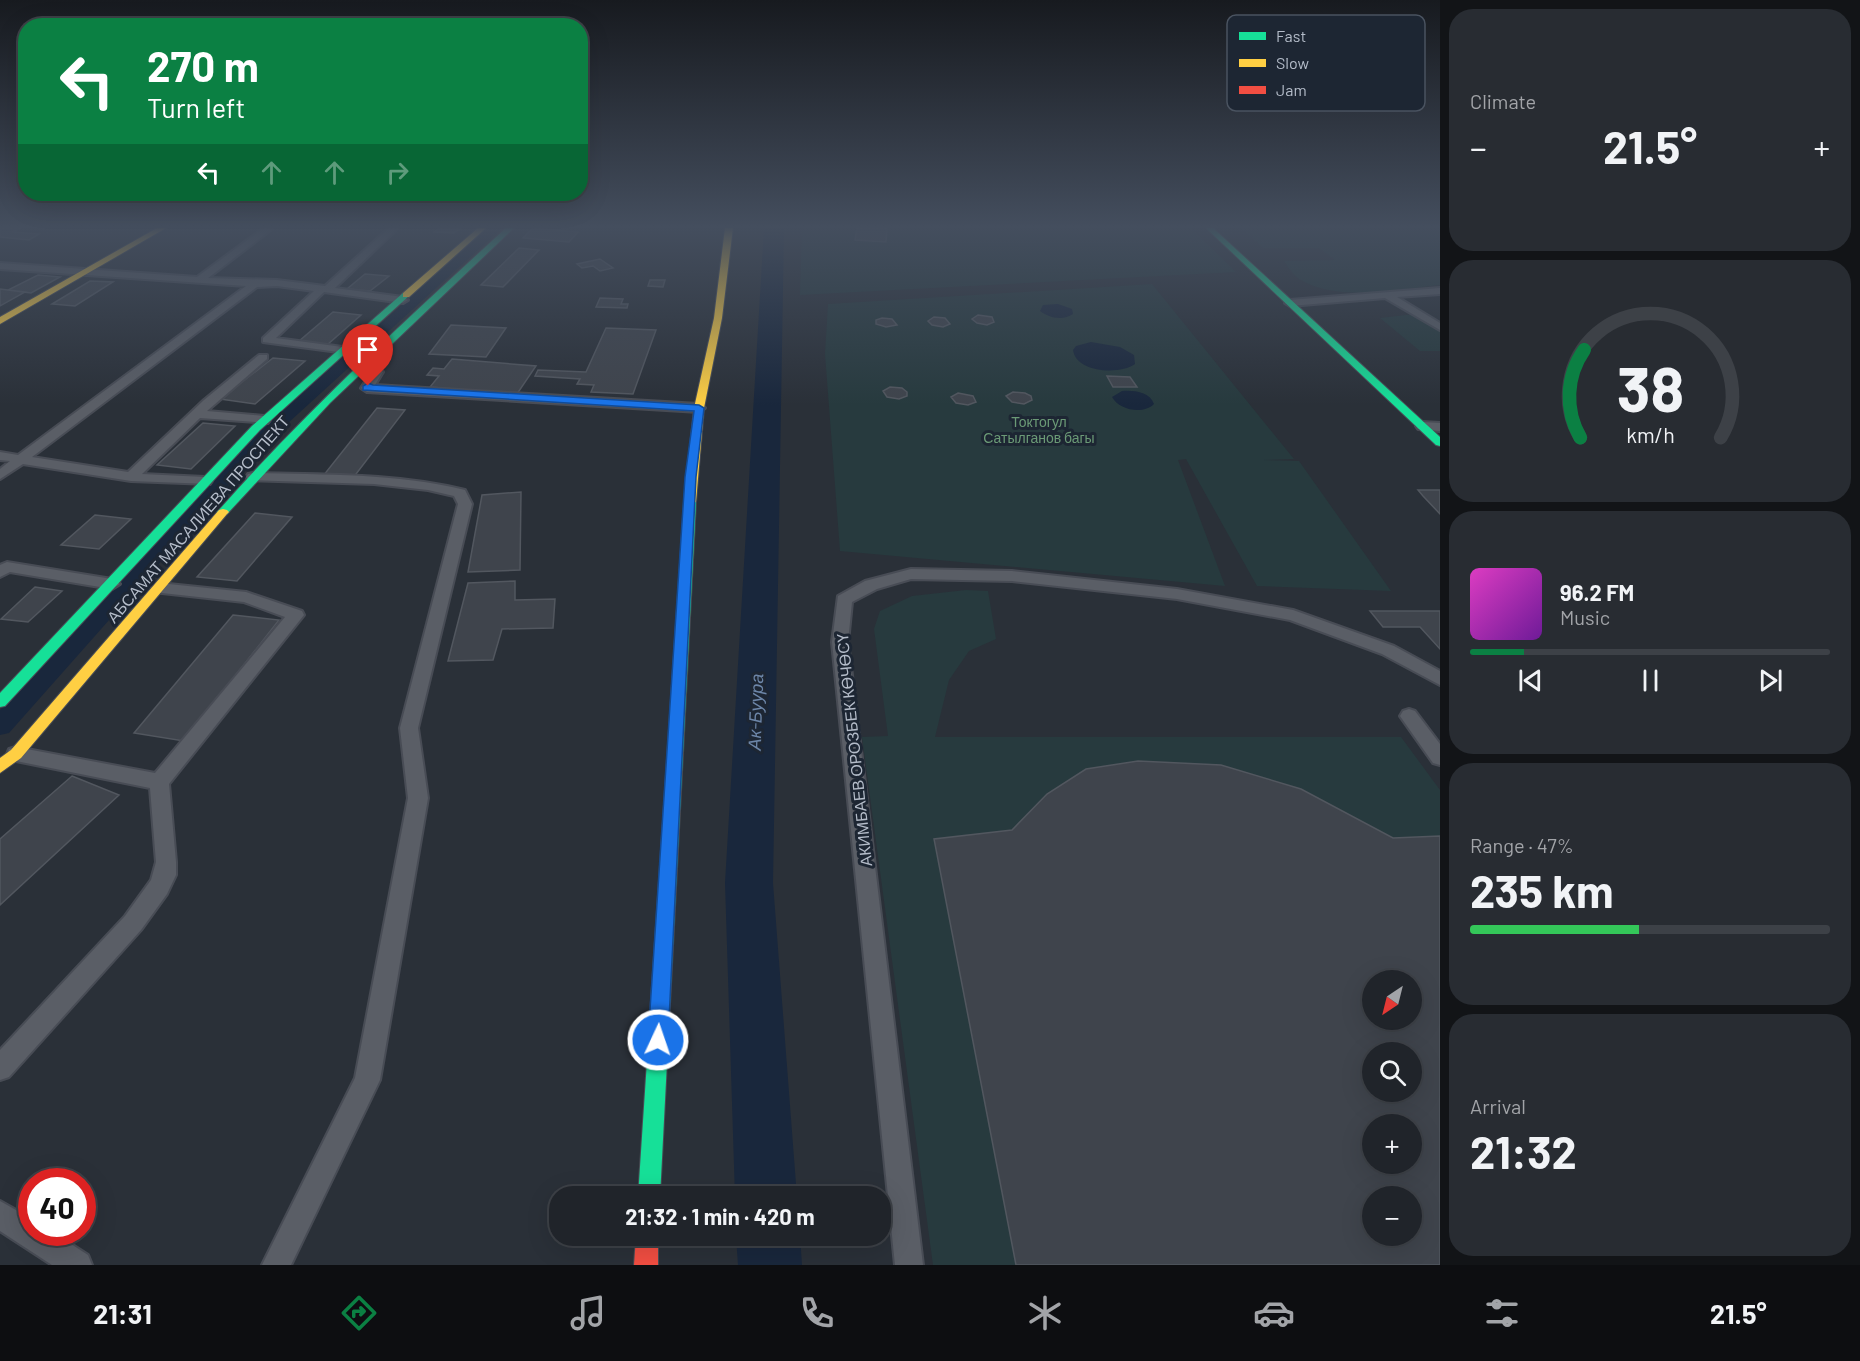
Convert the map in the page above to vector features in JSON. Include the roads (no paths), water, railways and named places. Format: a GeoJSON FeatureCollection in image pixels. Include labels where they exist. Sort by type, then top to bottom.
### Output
{"type":"FeatureCollection","features":[{"type":"Feature","properties":{"kind":"main road"},"geometry":{"type":"LineString","coordinates":[[0,321],[60,287]]}},
{"type":"Feature","properties":{"kind":"main road","name":"АБСАМАТ МАСАЛИЕВА ПРОСПЕКТ"},"geometry":{"type":"LineString","coordinates":[[0,702],[264,420],[417,287]]}},
{"type":"Feature","properties":{"kind":"main road","name":"АБСАМАТ МАСАЛИЕВА ПРОСПЕКТ"},"geometry":{"type":"LineString","coordinates":[[0,767],[16,754],[253,477],[359,369],[447,287]]}},
{"type":"Feature","properties":{"kind":"main road"},"geometry":{"type":"LineString","coordinates":[[650,1186],[691,477],[699,408],[718,318],[722,287]]}},
{"type":"Feature","properties":{"kind":"main road"},"geometry":{"type":"LineString","coordinates":[[1273,287],[1440,444]]}},
{"type":"Feature","properties":{"kind":"main road"},"geometry":{"type":"LineString","coordinates":[[646,1265],[647,1246]]}},
{"type":"Feature","properties":{"kind":"street"},"geometry":{"type":"LineString","coordinates":[[0,475],[251,287]]}},
{"type":"Feature","properties":{"kind":"street"},"geometry":{"type":"LineString","coordinates":[[304,287],[403,300]]}},
{"type":"Feature","properties":{"kind":"street"},"geometry":{"type":"LineString","coordinates":[[327,287],[267,340],[346,350]]}},
{"type":"Feature","properties":{"kind":"street"},"geometry":{"type":"LineString","coordinates":[[1290,303],[1440,291]]}},
{"type":"Feature","properties":{"kind":"street"},"geometry":{"type":"LineString","coordinates":[[1386,295],[1440,327]]}},
{"type":"Feature","properties":{"kind":"street"},"geometry":{"type":"LineString","coordinates":[[131,477],[208,403],[263,357]]}},
{"type":"Feature","properties":{"kind":"street"},"geometry":{"type":"LineString","coordinates":[[359,369],[377,372],[367,388],[699,408]]}},
{"type":"Feature","properties":{"kind":"street"},"geometry":{"type":"LineString","coordinates":[[208,403],[276,410]]}},
{"type":"Feature","properties":{"kind":"street"},"geometry":{"type":"LineString","coordinates":[[197,414],[264,420]]}},
{"type":"Feature","properties":{"kind":"street"},"geometry":{"type":"LineString","coordinates":[[1422,426],[1440,427]]}},
{"type":"Feature","properties":{"kind":"street"},"geometry":{"type":"LineString","coordinates":[[0,456],[131,477],[205,481]]}},
{"type":"Feature","properties":{"kind":"street"},"geometry":{"type":"LineString","coordinates":[[253,477],[338,478],[428,486],[460,493],[465,504],[409,728],[418,798],[367,1080],[276,1265]]}},
{"type":"Feature","properties":{"kind":"street"},"geometry":{"type":"LineString","coordinates":[[0,572],[7,567],[112,584]]}},
{"type":"Feature","properties":{"kind":"street","name":"АКИМБАЕВ ОРОЗБЕК КӨЧӨСҮ"},"geometry":{"type":"LineString","coordinates":[[909,1265],[840,642],[844,600],[871,585],[911,574],[1012,576],[1178,594],[1293,615],[1388,650],[1440,679]]}},
{"type":"Feature","properties":{"kind":"street"},"geometry":{"type":"LineString","coordinates":[[0,1068],[133,923],[159,887],[165,875],[166,862],[159,782],[296,615],[246,597],[159,588]]}},
{"type":"Feature","properties":{"kind":"street"},"geometry":{"type":"LineString","coordinates":[[1409,716],[1440,758]]}},
{"type":"Feature","properties":{"kind":"street"},"geometry":{"type":"LineString","coordinates":[[16,754],[159,782]]}},
{"type":"Feature","properties":{"kind":"street"},"geometry":{"type":"LineString","coordinates":[[0,1215],[78,1265]]}},
{"type":"Feature","properties":{"kind":"water"},"geometry":{"type":"Polygon","coordinates":[[[1058,304],[1072,309],[1073,314],[1056,318],[1040,311],[1043,305],[1058,304]]]}},
{"type":"Feature","properties":{"kind":"water"},"geometry":{"type":"Polygon","coordinates":[[[1091,342],[1120,347],[1134,355],[1135,364],[1119,370],[1099,370],[1082,363],[1076,358],[1073,350],[1076,346],[1091,342]]]}},
{"type":"Feature","properties":{"kind":"water"},"geometry":{"type":"Polygon","coordinates":[[[1122,391],[1145,394],[1154,404],[1138,410],[1125,408],[1112,397],[1122,391]]]}},
{"type":"Feature","properties":{"kind":"waterway"},"geometry":{"type":"LineString","coordinates":[[0,726],[259,440],[430,287]]}},
{"type":"Feature","properties":{"kind":"waterway","name":"Ак-Буура"},"geometry":{"type":"LineString","coordinates":[[765,1186],[749,883],[773,287]]}},
{"type":"Feature","properties":{"kind":"waterway","name":"Ак-Буура"},"geometry":{"type":"LineString","coordinates":[[769,1246],[770,1265]]}},
{"type":"Feature","properties":{"kind":"park label","name":"Токтогул Сатылганов багы"},"geometry":{"type":"Point","coordinates":[1039,430]}}]}
